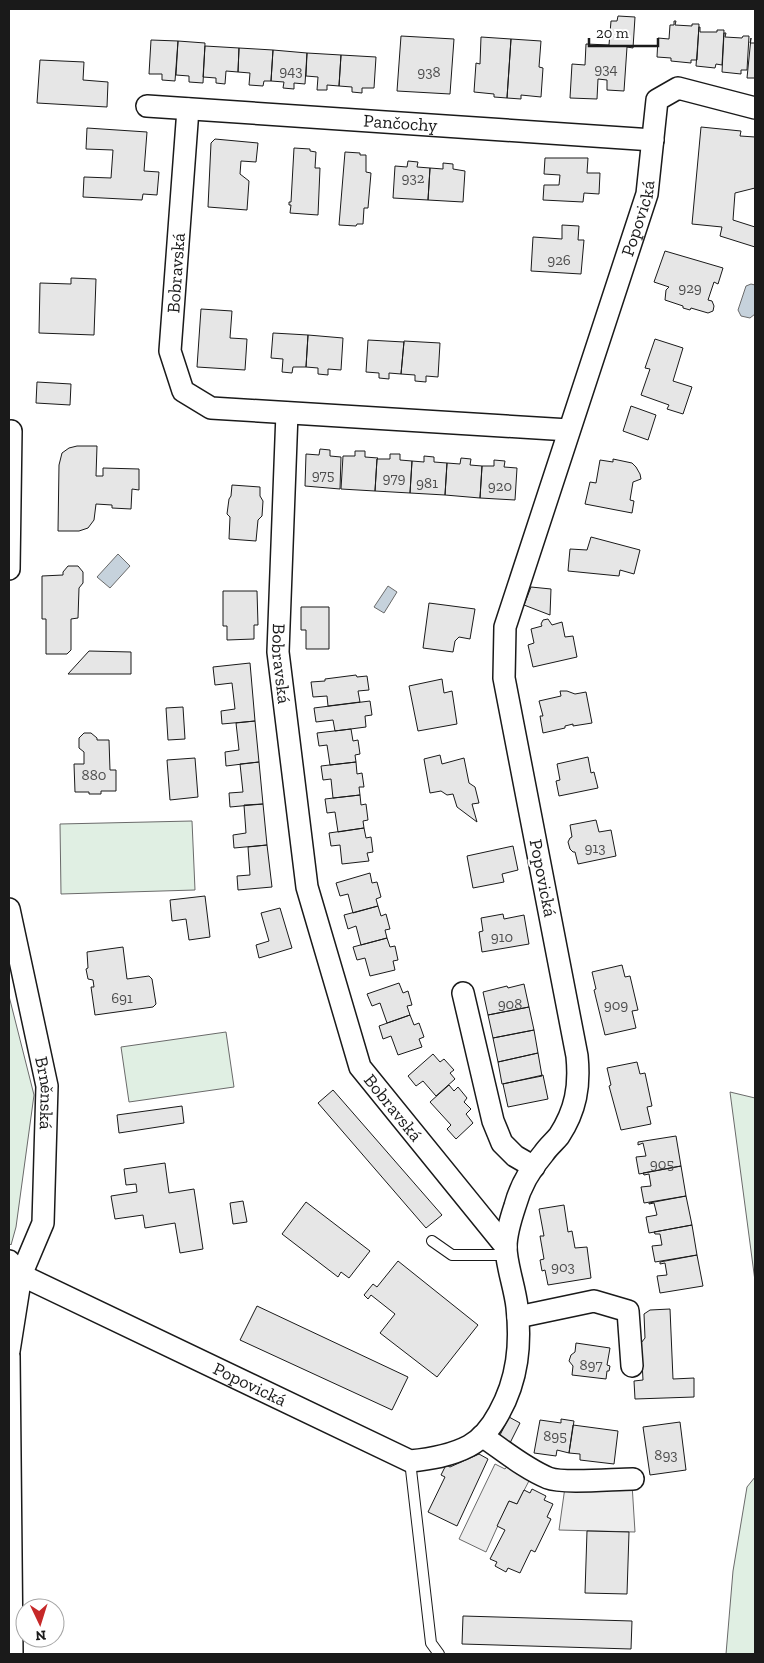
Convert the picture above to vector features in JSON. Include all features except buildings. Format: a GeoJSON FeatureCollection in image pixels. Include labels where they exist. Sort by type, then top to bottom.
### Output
{"type":"FeatureCollection","features":[{"type":"Feature","properties":{"kind":"street","name":"Popovická"},"geometry":{"type":"LineString","coordinates":[[15,1268],[410,1461],[451,1454],[469,1446],[482,1436],[495,1421],[508,1396],[518,1359],[518,1317],[507,1251],[519,1192],[534,1167],[558,1136],[570,1115],[578,1086],[577,1056],[504,678],[505,627],[647,194],[657,100],[678,88],[755,108]]}},
{"type":"Feature","properties":{"kind":"street","name":"Pančochy"},"geometry":{"type":"LineString","coordinates":[[147,106],[653,140]]}},
{"type":"Feature","properties":{"kind":"street","name":"Bobravská"},"geometry":{"type":"LineString","coordinates":[[188,108],[170,351],[183,391],[211,408],[287,413],[278,652],[307,887],[360,1067],[507,1251]]}},
{"type":"Feature","properties":{"kind":"street"},"geometry":{"type":"LineString","coordinates":[[287,413],[569,430]]}},
{"type":"Feature","properties":{"kind":"street"},"geometry":{"type":"LineString","coordinates":[[9,568],[11,431]]}},
{"type":"Feature","properties":{"kind":"street","name":"Brněnská"},"geometry":{"type":"LineString","coordinates":[[9,909],[47,1086],[43,1223],[15,1268],[9,1351]]}},
{"type":"Feature","properties":{"kind":"street"},"geometry":{"type":"LineString","coordinates":[[463,993],[493,1121],[502,1143],[515,1156],[534,1167]]}},
{"type":"Feature","properties":{"kind":"street"},"geometry":{"type":"LineString","coordinates":[[518,1317],[594,1301],[628,1312],[632,1366]]}},
{"type":"Feature","properties":{"kind":"street"},"geometry":{"type":"LineString","coordinates":[[9,1356],[12,1654]]}},
{"type":"Feature","properties":{"kind":"street"},"geometry":{"type":"LineString","coordinates":[[482,1436],[529,1468],[549,1479],[633,1479]]}},
{"type":"Feature","properties":{"kind":"lane"},"geometry":{"type":"LineString","coordinates":[[432,1241],[452,1255],[507,1251]]}},
{"type":"Feature","properties":{"kind":"lane"},"geometry":{"type":"LineString","coordinates":[[410,1461],[430,1643],[439,1654]]}},
{"type":"Feature","properties":{"kind":"green space"},"geometry":{"type":"Polygon","coordinates":[[[192,821],[195,890],[61,894],[60,824],[192,821]]]}},
{"type":"Feature","properties":{"kind":"green space"},"geometry":{"type":"Polygon","coordinates":[[[9,996],[34,1095],[16,1227],[11,1245],[9,1243],[9,996]]]}},
{"type":"Feature","properties":{"kind":"green space"},"geometry":{"type":"Polygon","coordinates":[[[226,1032],[234,1087],[129,1102],[121,1047],[226,1032]]]}},
{"type":"Feature","properties":{"kind":"green space"},"geometry":{"type":"Polygon","coordinates":[[[730,1092],[755,1098],[755,1281],[730,1092]]]}},
{"type":"Feature","properties":{"kind":"green space"},"geometry":{"type":"Polygon","coordinates":[[[755,1477],[755,1654],[726,1654],[733,1571],[747,1487],[755,1477]]]}},
{"type":"Feature","properties":{"kind":"shaded area"},"geometry":{"type":"Polygon","coordinates":[[[755,285],[755,314],[750,318],[741,316],[738,310],[746,286],[755,285]]]}},
{"type":"Feature","properties":{"kind":"shaded area"},"geometry":{"type":"Polygon","coordinates":[[[118,554],[130,566],[110,588],[97,577],[118,554]]]}},
{"type":"Feature","properties":{"kind":"shaded area"},"geometry":{"type":"Polygon","coordinates":[[[388,586],[397,592],[384,613],[374,607],[388,586]]]}},
{"type":"Feature","properties":{"kind":"shaded area"},"geometry":{"type":"Polygon","coordinates":[[[495,1464],[505,1469],[509,1464],[531,1477],[517,1504],[509,1501],[486,1552],[459,1539],[495,1464]]]}},
{"type":"Feature","properties":{"kind":"shaded area"},"geometry":{"type":"Polygon","coordinates":[[[632,1484],[635,1532],[559,1530],[565,1487],[632,1484]]]}}]}
